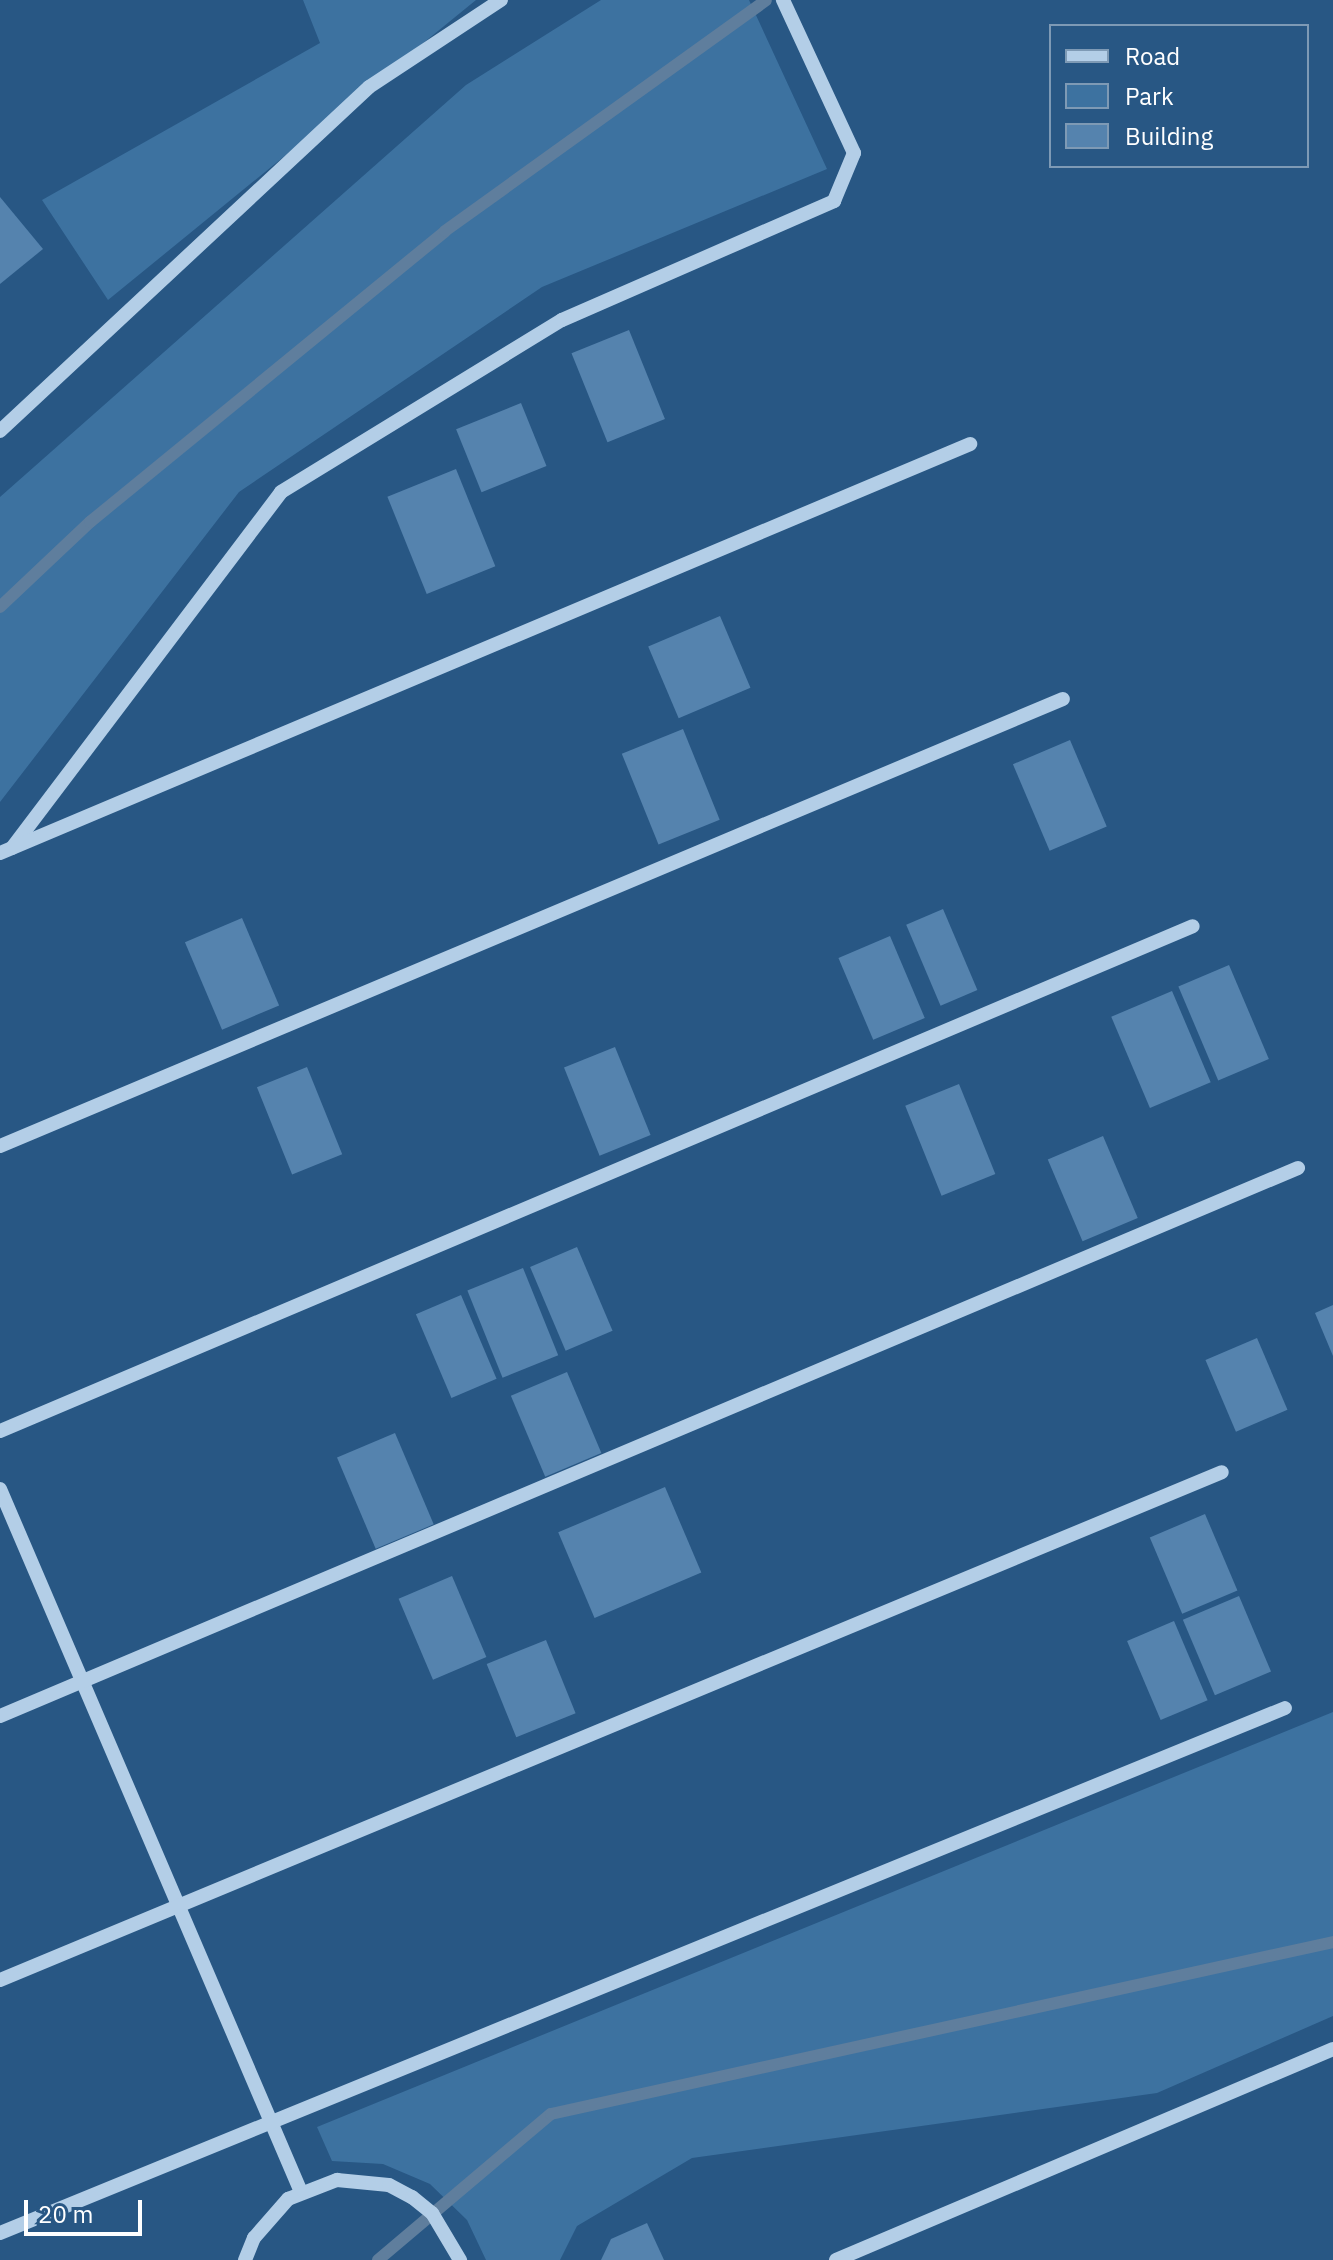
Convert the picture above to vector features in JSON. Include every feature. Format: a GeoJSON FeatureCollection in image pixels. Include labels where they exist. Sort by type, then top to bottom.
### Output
{"type":"FeatureCollection","features":[{"type":"Feature","properties":{"kind":"street"},"geometry":{"type":"LineString","coordinates":[[0,431],[369,87],[501,0]]}},
{"type":"Feature","properties":{"kind":"street"},"geometry":{"type":"LineString","coordinates":[[6,850],[281,492],[562,320],[834,201],[854,153],[783,0]]}},
{"type":"Feature","properties":{"kind":"street"},"geometry":{"type":"LineString","coordinates":[[6,850],[970,444]]}},
{"type":"Feature","properties":{"kind":"street"},"geometry":{"type":"LineString","coordinates":[[0,1146],[1063,699]]}},
{"type":"Feature","properties":{"kind":"street"},"geometry":{"type":"LineString","coordinates":[[0,1431],[1193,926]]}},
{"type":"Feature","properties":{"kind":"street"},"geometry":{"type":"LineString","coordinates":[[0,1716],[1298,1168]]}},
{"type":"Feature","properties":{"kind":"street"},"geometry":{"type":"LineString","coordinates":[[0,1980],[1222,1472]]}},
{"type":"Feature","properties":{"kind":"street"},"geometry":{"type":"LineString","coordinates":[[0,1489],[301,2192]]}},
{"type":"Feature","properties":{"kind":"street"},"geometry":{"type":"LineString","coordinates":[[0,2233],[1285,1708]]}},
{"type":"Feature","properties":{"kind":"street"},"geometry":{"type":"LineString","coordinates":[[836,2260],[1333,2049]]}},
{"type":"Feature","properties":{"kind":"street"},"geometry":{"type":"LineString","coordinates":[[245,2260],[269,2216],[301,2192],[337,2180],[389,2185],[432,2213],[460,2260]]}},
{"type":"Feature","properties":{"kind":"green space"},"geometry":{"type":"Polygon","coordinates":[[[303,0],[476,0],[108,300],[42,200],[320,43],[303,0]]]}},
{"type":"Feature","properties":{"kind":"green space"},"geometry":{"type":"Polygon","coordinates":[[[601,0],[749,0],[827,169],[542,287],[239,492],[0,802],[0,497],[466,85],[601,0]]]}},
{"type":"Feature","properties":{"kind":"green space"},"geometry":{"type":"Polygon","coordinates":[[[1333,1712],[1333,2016],[1157,2093],[692,2158],[577,2226],[560,2260],[486,2260],[467,2220],[430,2184],[383,2164],[332,2161],[317,2127],[1333,1712]]]}},
{"type":"Feature","properties":{"kind":"building"},"geometry":{"type":"Polygon","coordinates":[[[0,197],[43,249],[0,284],[0,197]]]}},
{"type":"Feature","properties":{"kind":"building"},"geometry":{"type":"Polygon","coordinates":[[[629,330],[665,419],[607,442],[572,353],[629,330]]]}},
{"type":"Feature","properties":{"kind":"building"},"geometry":{"type":"Polygon","coordinates":[[[521,403],[546,466],[482,492],[456,429],[521,403]]]}},
{"type":"Feature","properties":{"kind":"building"},"geometry":{"type":"Polygon","coordinates":[[[456,469],[495,566],[427,594],[387,497],[456,469]]]}},
{"type":"Feature","properties":{"kind":"building"},"geometry":{"type":"Polygon","coordinates":[[[720,616],[750,688],[679,718],[648,646],[720,616]]]}},
{"type":"Feature","properties":{"kind":"building"},"geometry":{"type":"Polygon","coordinates":[[[683,729],[720,820],[659,845],[622,754],[683,729]]]}},
{"type":"Feature","properties":{"kind":"building"},"geometry":{"type":"Polygon","coordinates":[[[1070,740],[1107,827],[1050,851],[1013,764],[1070,740]]]}},
{"type":"Feature","properties":{"kind":"building"},"geometry":{"type":"Polygon","coordinates":[[[943,909],[977,990],[941,1006],[906,925],[943,909]]]}},
{"type":"Feature","properties":{"kind":"building"},"geometry":{"type":"Polygon","coordinates":[[[242,918],[279,1005],[222,1030],[185,942],[242,918]]]}},
{"type":"Feature","properties":{"kind":"building"},"geometry":{"type":"Polygon","coordinates":[[[890,936],[925,1018],[873,1040],[838,958],[890,936]]]}},
{"type":"Feature","properties":{"kind":"building"},"geometry":{"type":"Polygon","coordinates":[[[1229,965],[1269,1059],[1218,1080],[1178,986],[1229,965]]]}},
{"type":"Feature","properties":{"kind":"building"},"geometry":{"type":"Polygon","coordinates":[[[1172,991],[1211,1082],[1150,1108],[1111,1017],[1172,991]]]}},
{"type":"Feature","properties":{"kind":"building"},"geometry":{"type":"Polygon","coordinates":[[[615,1047],[651,1135],[600,1156],[564,1068],[615,1047]]]}},
{"type":"Feature","properties":{"kind":"building"},"geometry":{"type":"Polygon","coordinates":[[[307,1067],[342,1154],[292,1174],[257,1087],[307,1067]]]}},
{"type":"Feature","properties":{"kind":"building"},"geometry":{"type":"Polygon","coordinates":[[[959,1084],[995,1174],[942,1196],[905,1106],[959,1084]]]}},
{"type":"Feature","properties":{"kind":"building"},"geometry":{"type":"Polygon","coordinates":[[[1103,1136],[1138,1218],[1083,1241],[1048,1159],[1103,1136]]]}},
{"type":"Feature","properties":{"kind":"building"},"geometry":{"type":"Polygon","coordinates":[[[577,1247],[613,1331],[566,1351],[530,1267],[577,1247]]]}},
{"type":"Feature","properties":{"kind":"building"},"geometry":{"type":"Polygon","coordinates":[[[523,1268],[558,1355],[503,1378],[467,1290],[523,1268]]]}},
{"type":"Feature","properties":{"kind":"building"},"geometry":{"type":"Polygon","coordinates":[[[461,1295],[497,1379],[451,1398],[416,1314],[461,1295]]]}},
{"type":"Feature","properties":{"kind":"building"},"geometry":{"type":"Polygon","coordinates":[[[1333,1305],[1333,1356],[1315,1313],[1333,1305]]]}},
{"type":"Feature","properties":{"kind":"building"},"geometry":{"type":"Polygon","coordinates":[[[1257,1338],[1287,1410],[1236,1432],[1205,1360],[1257,1338]]]}},
{"type":"Feature","properties":{"kind":"building"},"geometry":{"type":"Polygon","coordinates":[[[567,1372],[601,1453],[545,1477],[511,1396],[567,1372]]]}},
{"type":"Feature","properties":{"kind":"building"},"geometry":{"type":"Polygon","coordinates":[[[395,1433],[434,1524],[376,1549],[337,1458],[395,1433]]]}},
{"type":"Feature","properties":{"kind":"building"},"geometry":{"type":"Polygon","coordinates":[[[665,1487],[701,1573],[595,1618],[558,1532],[665,1487]]]}},
{"type":"Feature","properties":{"kind":"building"},"geometry":{"type":"Polygon","coordinates":[[[1205,1514],[1237,1590],[1182,1614],[1150,1537],[1205,1514]]]}},
{"type":"Feature","properties":{"kind":"building"},"geometry":{"type":"Polygon","coordinates":[[[452,1576],[486,1657],[433,1680],[399,1599],[452,1576]]]}},
{"type":"Feature","properties":{"kind":"building"},"geometry":{"type":"Polygon","coordinates":[[[1239,1596],[1271,1671],[1215,1695],[1183,1620],[1239,1596]]]}},
{"type":"Feature","properties":{"kind":"building"},"geometry":{"type":"Polygon","coordinates":[[[1174,1621],[1208,1700],[1161,1720],[1127,1641],[1174,1621]]]}},
{"type":"Feature","properties":{"kind":"building"},"geometry":{"type":"Polygon","coordinates":[[[546,1640],[576,1713],[516,1737],[487,1664],[546,1640]]]}},
{"type":"Feature","properties":{"kind":"building"},"geometry":{"type":"Polygon","coordinates":[[[647,2223],[664,2260],[601,2260],[611,2239],[647,2223]]]}},
{"type":"Feature","properties":{"kind":"waterway"},"geometry":{"type":"LineString","coordinates":[[0,607],[90,522],[445,231],[766,0]]}},
{"type":"Feature","properties":{"kind":"waterway"},"geometry":{"type":"LineString","coordinates":[[378,2260],[551,2114],[1333,1942]]}}]}
